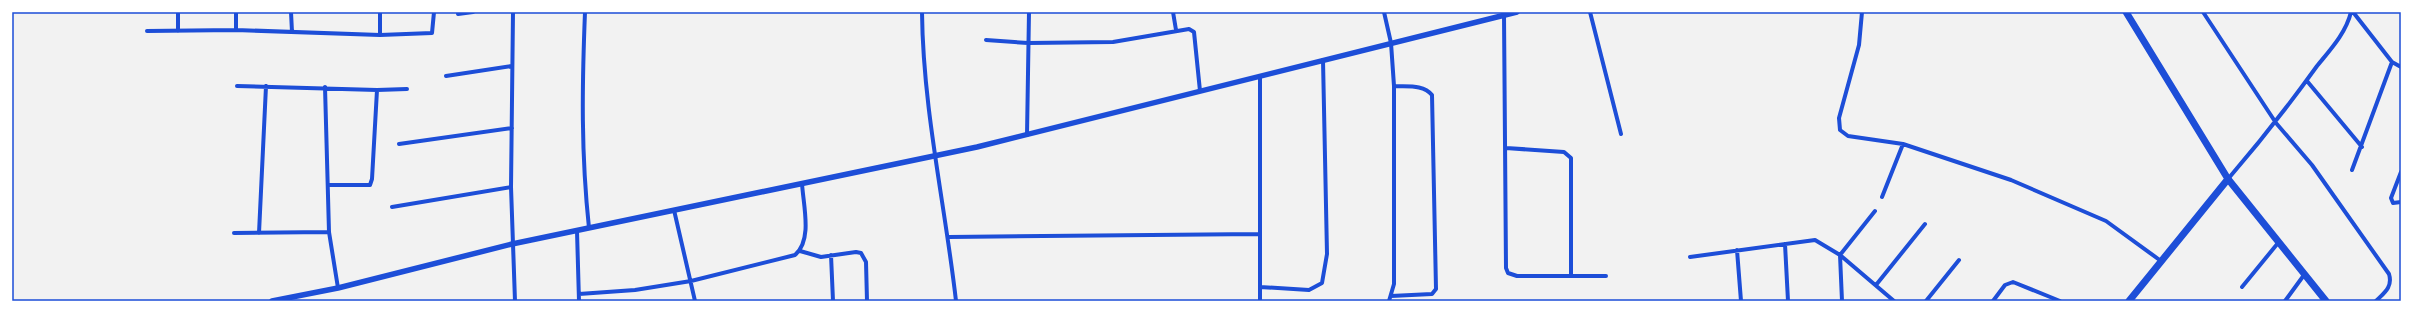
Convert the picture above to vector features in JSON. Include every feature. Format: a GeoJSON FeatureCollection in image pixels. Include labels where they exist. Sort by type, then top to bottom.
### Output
{"type":"FeatureCollection","features":[{"type":"Feature","properties":{"kind":"main road"},"geometry":{"type":"LineString","coordinates":[[2126,12],[2228,180],[2326,301]]}},
{"type":"Feature","properties":{"kind":"main road"},"geometry":{"type":"LineString","coordinates":[[2129,301],[2228,180]]}},
{"type":"Feature","properties":{"kind":"street"},"geometry":{"type":"LineString","coordinates":[[178,12],[178,31]]}},
{"type":"Feature","properties":{"kind":"street"},"geometry":{"type":"LineString","coordinates":[[236,12],[236,30]]}},
{"type":"Feature","properties":{"kind":"street"},"geometry":{"type":"LineString","coordinates":[[291,12],[292,32]]}},
{"type":"Feature","properties":{"kind":"street"},"geometry":{"type":"LineString","coordinates":[[380,12],[380,35]]}},
{"type":"Feature","properties":{"kind":"street"},"geometry":{"type":"LineString","coordinates":[[147,31],[236,30],[380,35],[432,33],[434,12]]}},
{"type":"Feature","properties":{"kind":"street"},"geometry":{"type":"LineString","coordinates":[[458,14],[473,12]]}},
{"type":"Feature","properties":{"kind":"street"},"geometry":{"type":"LineString","coordinates":[[513,12],[511,187],[515,301]]}},
{"type":"Feature","properties":{"kind":"street"},"geometry":{"type":"LineString","coordinates":[[585,12],[581,126],[583,171],[590,228]]}},
{"type":"Feature","properties":{"kind":"street"},"geometry":{"type":"LineString","coordinates":[[922,12],[924,77],[934,155],[949,237],[956,301]]}},
{"type":"Feature","properties":{"kind":"street"},"geometry":{"type":"LineString","coordinates":[[1027,135],[1029,12]]}},
{"type":"Feature","properties":{"kind":"street"},"geometry":{"type":"LineString","coordinates":[[1173,12],[1176,30]]}},
{"type":"Feature","properties":{"kind":"street"},"geometry":{"type":"LineString","coordinates":[[1384,12],[1391,43],[1394,86],[1394,284],[1389,301]]}},
{"type":"Feature","properties":{"kind":"street"},"geometry":{"type":"LineString","coordinates":[[272,301],[338,288],[512,244],[1027,135],[1517,12]]}},
{"type":"Feature","properties":{"kind":"street"},"geometry":{"type":"LineString","coordinates":[[1590,12],[1621,134]]}},
{"type":"Feature","properties":{"kind":"street"},"geometry":{"type":"LineString","coordinates":[[1862,12],[1859,45],[1840,118],[1840,130],[1848,136],[1903,144],[2011,180],[2087,212],[2117,227],[2162,261]]}},
{"type":"Feature","properties":{"kind":"street"},"geometry":{"type":"LineString","coordinates":[[2203,12],[2276,123],[2299,148],[2320,176],[2388,274],[2390,286],[2376,301]]}},
{"type":"Feature","properties":{"kind":"street"},"geometry":{"type":"LineString","coordinates":[[2228,180],[2276,123],[2340,35],[2352,12],[2392,62],[2401,67]]}},
{"type":"Feature","properties":{"kind":"street"},"geometry":{"type":"LineString","coordinates":[[1504,15],[1506,268],[1508,273],[1517,276],[1606,276]]}},
{"type":"Feature","properties":{"kind":"street"},"geometry":{"type":"LineString","coordinates":[[986,40],[1028,43],[1113,42],[1176,30],[1189,29],[1194,32],[1200,91]]}},
{"type":"Feature","properties":{"kind":"street"},"geometry":{"type":"LineString","coordinates":[[1260,287],[1309,290],[1322,283],[1327,254],[1323,60]]}},
{"type":"Feature","properties":{"kind":"street"},"geometry":{"type":"LineString","coordinates":[[2352,170],[2362,147],[2392,62]]}},
{"type":"Feature","properties":{"kind":"street"},"geometry":{"type":"LineString","coordinates":[[446,76],[512,66]]}},
{"type":"Feature","properties":{"kind":"street"},"geometry":{"type":"LineString","coordinates":[[1260,76],[1260,301]]}},
{"type":"Feature","properties":{"kind":"street"},"geometry":{"type":"LineString","coordinates":[[2307,81],[2362,147]]}},
{"type":"Feature","properties":{"kind":"street"},"geometry":{"type":"LineString","coordinates":[[237,86],[325,87],[377,90],[407,89]]}},
{"type":"Feature","properties":{"kind":"street"},"geometry":{"type":"LineString","coordinates":[[259,233],[266,86]]}},
{"type":"Feature","properties":{"kind":"street"},"geometry":{"type":"LineString","coordinates":[[1391,296],[1429,295],[1436,289],[1432,95],[1428,90],[1421,88],[1394,86]]}},
{"type":"Feature","properties":{"kind":"street"},"geometry":{"type":"LineString","coordinates":[[325,87],[329,232],[338,288]]}},
{"type":"Feature","properties":{"kind":"street"},"geometry":{"type":"LineString","coordinates":[[328,185],[368,186],[372,183],[377,90]]}},
{"type":"Feature","properties":{"kind":"street"},"geometry":{"type":"LineString","coordinates":[[399,144],[512,128]]}},
{"type":"Feature","properties":{"kind":"street"},"geometry":{"type":"LineString","coordinates":[[1882,197],[1903,144]]}},
{"type":"Feature","properties":{"kind":"street"},"geometry":{"type":"LineString","coordinates":[[1506,148],[1564,152],[1571,158],[1571,276]]}},
{"type":"Feature","properties":{"kind":"street"},"geometry":{"type":"LineString","coordinates":[[2401,172],[2392,201],[2401,202]]}},
{"type":"Feature","properties":{"kind":"street"},"geometry":{"type":"LineString","coordinates":[[579,294],[635,290],[691,281],[795,255],[800,251],[805,240],[802,182]]}},
{"type":"Feature","properties":{"kind":"street"},"geometry":{"type":"LineString","coordinates":[[392,207],[511,187]]}},
{"type":"Feature","properties":{"kind":"street"},"geometry":{"type":"LineString","coordinates":[[674,210],[695,301]]}},
{"type":"Feature","properties":{"kind":"street"},"geometry":{"type":"LineString","coordinates":[[1842,301],[1840,256],[1875,212]]}},
{"type":"Feature","properties":{"kind":"street"},"geometry":{"type":"LineString","coordinates":[[1876,285],[1925,224]]}},
{"type":"Feature","properties":{"kind":"street"},"geometry":{"type":"LineString","coordinates":[[577,231],[579,301]]}},
{"type":"Feature","properties":{"kind":"street"},"geometry":{"type":"LineString","coordinates":[[234,233],[329,232]]}},
{"type":"Feature","properties":{"kind":"street"},"geometry":{"type":"LineString","coordinates":[[949,237],[1259,234]]}},
{"type":"Feature","properties":{"kind":"street"},"geometry":{"type":"LineString","coordinates":[[1690,257],[1815,240],[1840,256],[1894,301]]}},
{"type":"Feature","properties":{"kind":"street"},"geometry":{"type":"LineString","coordinates":[[2242,287],[2278,242]]}},
{"type":"Feature","properties":{"kind":"street"},"geometry":{"type":"LineString","coordinates":[[1785,244],[1788,301]]}},
{"type":"Feature","properties":{"kind":"street"},"geometry":{"type":"LineString","coordinates":[[1737,250],[1741,301]]}},
{"type":"Feature","properties":{"kind":"street"},"geometry":{"type":"LineString","coordinates":[[800,251],[816,256],[856,252],[865,257],[866,301]]}},
{"type":"Feature","properties":{"kind":"street"},"geometry":{"type":"LineString","coordinates":[[831,255],[833,301]]}},
{"type":"Feature","properties":{"kind":"street"},"geometry":{"type":"LineString","coordinates":[[1926,301],[1959,260]]}},
{"type":"Feature","properties":{"kind":"street"},"geometry":{"type":"LineString","coordinates":[[2286,301],[2304,275]]}},
{"type":"Feature","properties":{"kind":"street"},"geometry":{"type":"LineString","coordinates":[[1993,301],[2005,285],[2013,282],[2060,301]]}}]}
